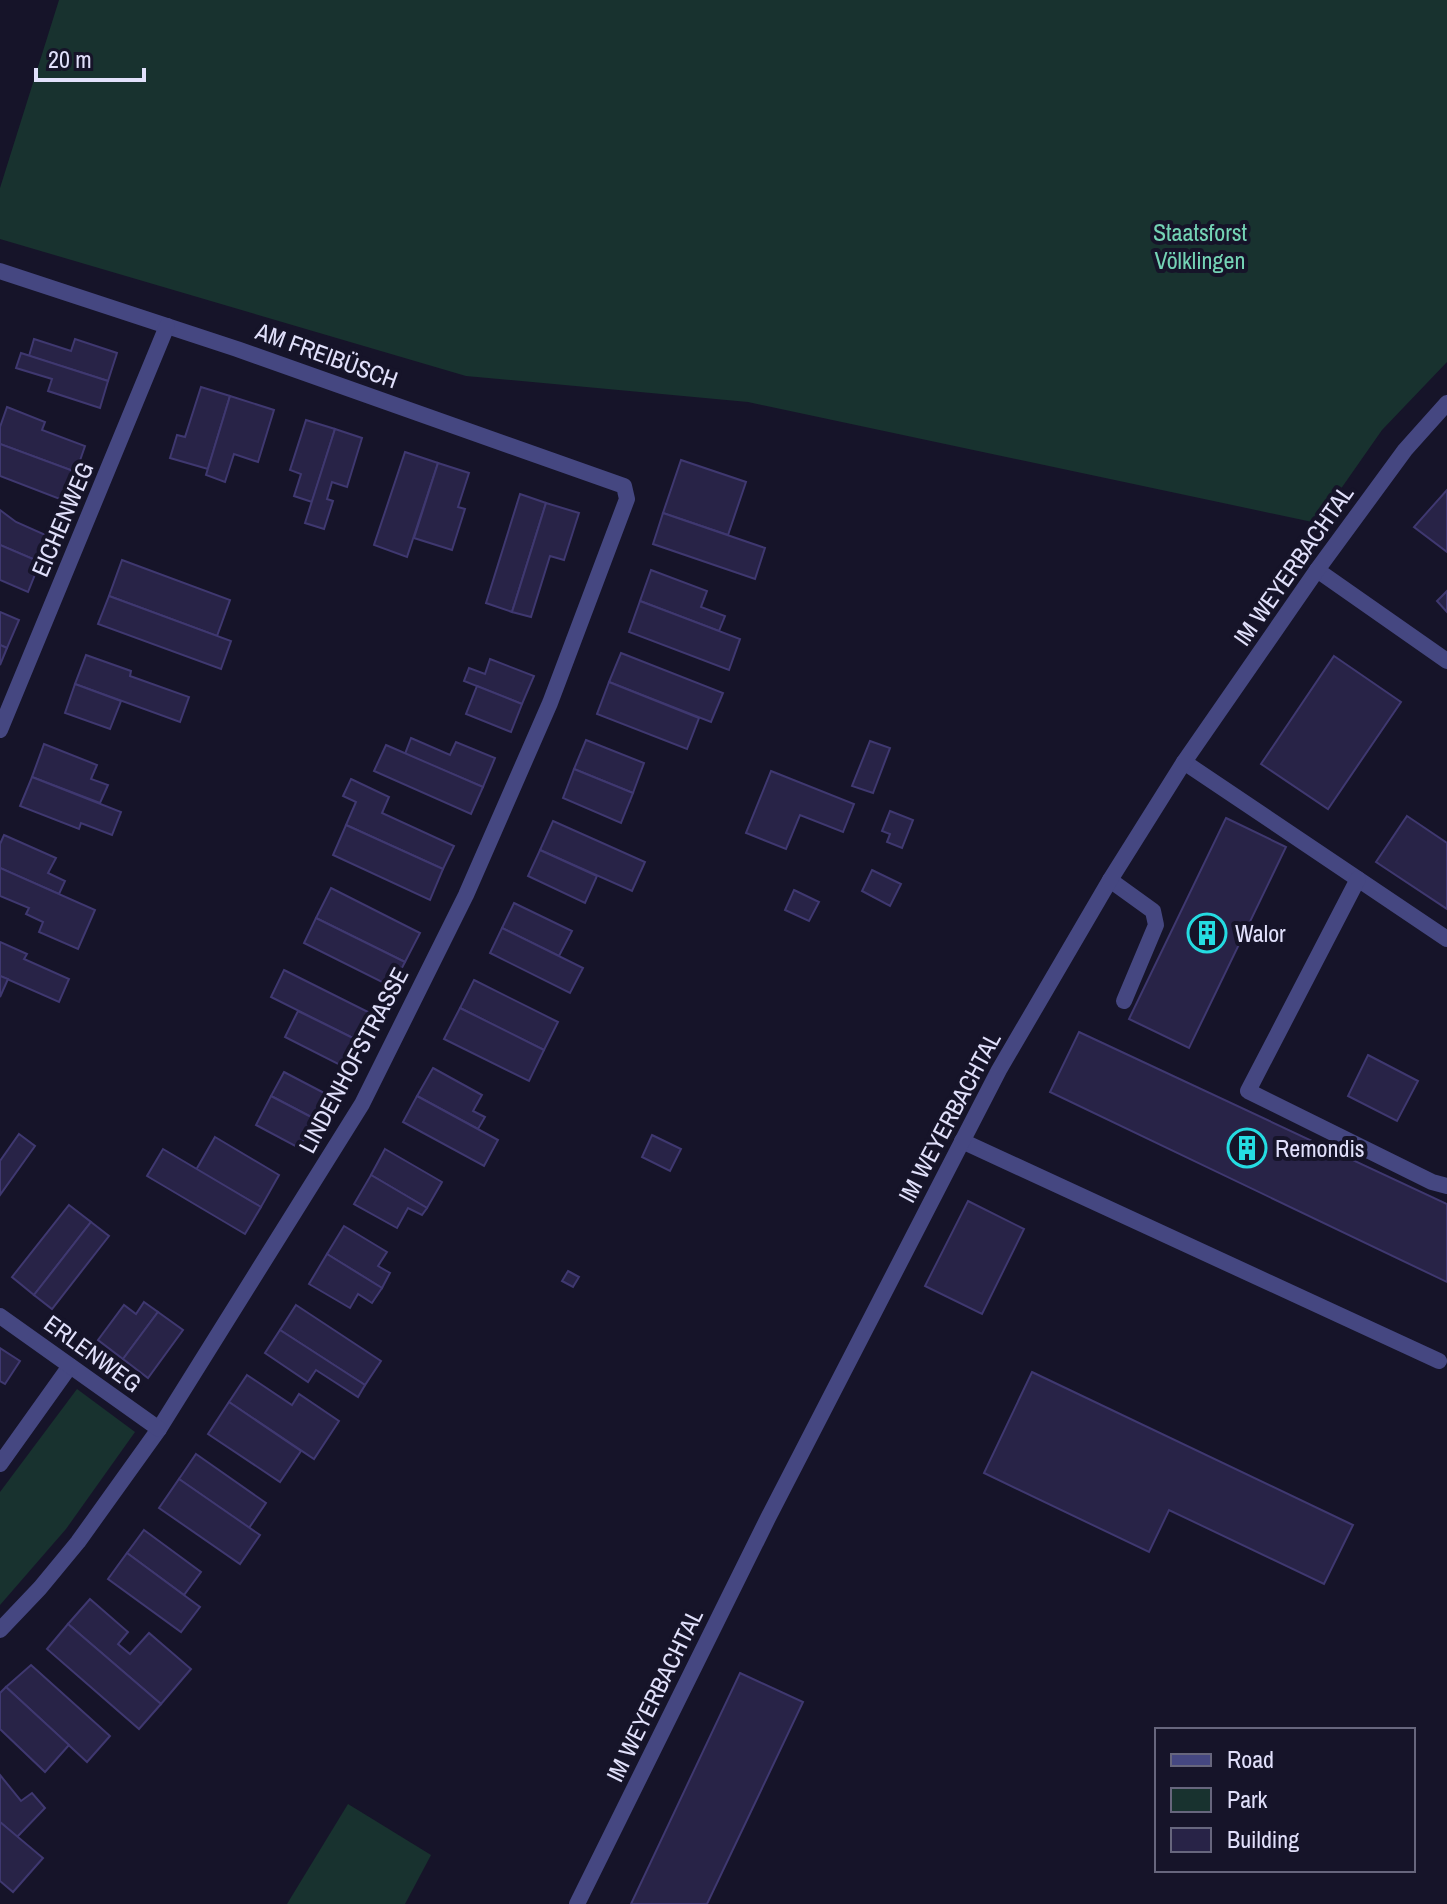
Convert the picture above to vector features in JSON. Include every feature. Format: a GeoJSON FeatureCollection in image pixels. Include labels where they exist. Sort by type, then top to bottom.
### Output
{"type":"FeatureCollection","features":[{"type":"Feature","properties":{"kind":"street","name":"AM FREIBÜSCH"},"geometry":{"type":"LineString","coordinates":[[0,271],[167,326],[624,486],[627,499]]}},
{"type":"Feature","properties":{"kind":"street","name":"EICHENWEG"},"geometry":{"type":"LineString","coordinates":[[0,730],[167,326]]}},
{"type":"Feature","properties":{"kind":"street","name":"IM WEYERBACHTAL"},"geometry":{"type":"LineString","coordinates":[[577,1904],[768,1518],[999,1070],[1110,880],[1184,762],[1317,570],[1405,450],[1447,403]]}},
{"type":"Feature","properties":{"kind":"street","name":"LINDENHOFSTRASSE"},"geometry":{"type":"LineString","coordinates":[[0,1630],[78,1542],[159,1429],[362,1104],[466,895],[502,813],[550,703],[627,499]]}},
{"type":"Feature","properties":{"kind":"street"},"geometry":{"type":"LineString","coordinates":[[1317,570],[1447,661]]}},
{"type":"Feature","properties":{"kind":"street"},"geometry":{"type":"LineString","coordinates":[[1184,762],[1447,939]]}},
{"type":"Feature","properties":{"kind":"street"},"geometry":{"type":"LineString","coordinates":[[1358,879],[1248,1091],[1432,1182],[1447,1186]]}},
{"type":"Feature","properties":{"kind":"street"},"geometry":{"type":"LineString","coordinates":[[1110,880],[1153,911],[1156,925],[1124,1001]]}},
{"type":"Feature","properties":{"kind":"street"},"geometry":{"type":"LineString","coordinates":[[962,1141],[1439,1361]]}},
{"type":"Feature","properties":{"kind":"street","name":"ERLENWEG"},"geometry":{"type":"LineString","coordinates":[[0,1316],[159,1429]]}},
{"type":"Feature","properties":{"kind":"street"},"geometry":{"type":"LineString","coordinates":[[0,1464],[70,1366]]}},
{"type":"Feature","properties":{"kind":"green space","name":"Staatsforst Völklingen"},"geometry":{"type":"Polygon","coordinates":[[[59,0],[1447,0],[1447,362],[1382,430],[1317,523],[748,402],[466,376],[0,239],[0,188],[59,0]]]}},
{"type":"Feature","properties":{"kind":"green space"},"geometry":{"type":"Polygon","coordinates":[[[77,1389],[135,1432],[66,1529],[0,1605],[0,1492],[77,1389]]]}},
{"type":"Feature","properties":{"kind":"green space"},"geometry":{"type":"Polygon","coordinates":[[[348,1804],[431,1855],[405,1904],[287,1904],[348,1804]]]}},
{"type":"Feature","properties":{"kind":"building"},"geometry":{"type":"Polygon","coordinates":[[[34,339],[71,351],[75,339],[117,353],[108,381],[29,356],[34,339]]]}},
{"type":"Feature","properties":{"kind":"building"},"geometry":{"type":"Polygon","coordinates":[[[21,353],[108,381],[100,408],[48,391],[52,379],[16,368],[21,353]]]}},
{"type":"Feature","properties":{"kind":"building"},"geometry":{"type":"Polygon","coordinates":[[[201,387],[230,396],[208,469],[170,458],[177,435],[185,437],[201,387]]]}},
{"type":"Feature","properties":{"kind":"building"},"geometry":{"type":"Polygon","coordinates":[[[230,396],[274,410],[258,462],[234,454],[225,482],[206,475],[230,396]]]}},
{"type":"Feature","properties":{"kind":"building"},"geometry":{"type":"Polygon","coordinates":[[[7,407],[45,422],[42,430],[85,446],[76,472],[0,444],[0,427],[7,407]]]}},
{"type":"Feature","properties":{"kind":"building"},"geometry":{"type":"Polygon","coordinates":[[[306,420],[335,429],[312,502],[294,496],[301,474],[290,470],[306,420]]]}},
{"type":"Feature","properties":{"kind":"building"},"geometry":{"type":"Polygon","coordinates":[[[335,429],[362,438],[347,487],[332,482],[327,499],[333,501],[324,529],[305,523],[335,429]]]}},
{"type":"Feature","properties":{"kind":"building"},"geometry":{"type":"Polygon","coordinates":[[[0,444],[76,472],[65,501],[0,476],[0,444]]]}},
{"type":"Feature","properties":{"kind":"building"},"geometry":{"type":"Polygon","coordinates":[[[405,452],[438,463],[407,557],[374,545],[405,452]]]}},
{"type":"Feature","properties":{"kind":"building"},"geometry":{"type":"Polygon","coordinates":[[[681,460],[746,482],[728,535],[663,513],[681,460]]]}},
{"type":"Feature","properties":{"kind":"building"},"geometry":{"type":"Polygon","coordinates":[[[438,463],[469,473],[458,507],[465,509],[452,550],[414,538],[438,463]]]}},
{"type":"Feature","properties":{"kind":"building"},"geometry":{"type":"Polygon","coordinates":[[[1447,490],[1447,552],[1414,527],[1447,490]]]}},
{"type":"Feature","properties":{"kind":"building"},"geometry":{"type":"Polygon","coordinates":[[[520,494],[546,503],[512,612],[486,603],[520,494]]]}},
{"type":"Feature","properties":{"kind":"building"},"geometry":{"type":"Polygon","coordinates":[[[546,503],[579,513],[564,560],[550,556],[531,617],[512,612],[546,503]]]}},
{"type":"Feature","properties":{"kind":"building"},"geometry":{"type":"Polygon","coordinates":[[[0,510],[16,522],[50,537],[40,562],[0,545],[0,510]]]}},
{"type":"Feature","properties":{"kind":"building"},"geometry":{"type":"Polygon","coordinates":[[[663,513],[765,548],[755,579],[653,544],[663,513]]]}},
{"type":"Feature","properties":{"kind":"building"},"geometry":{"type":"Polygon","coordinates":[[[0,545],[40,562],[28,592],[0,580],[0,545]]]}},
{"type":"Feature","properties":{"kind":"building"},"geometry":{"type":"Polygon","coordinates":[[[122,560],[230,600],[217,636],[109,596],[122,560]]]}},
{"type":"Feature","properties":{"kind":"building"},"geometry":{"type":"Polygon","coordinates":[[[651,570],[707,591],[701,607],[725,616],[719,631],[640,601],[651,570]]]}},
{"type":"Feature","properties":{"kind":"building"},"geometry":{"type":"Polygon","coordinates":[[[1447,591],[1447,612],[1437,601],[1447,591]]]}},
{"type":"Feature","properties":{"kind":"building"},"geometry":{"type":"Polygon","coordinates":[[[109,596],[231,641],[221,669],[98,624],[109,596]]]}},
{"type":"Feature","properties":{"kind":"building"},"geometry":{"type":"Polygon","coordinates":[[[640,601],[740,639],[729,670],[629,632],[640,601]]]}},
{"type":"Feature","properties":{"kind":"building"},"geometry":{"type":"Polygon","coordinates":[[[0,612],[19,620],[7,648],[0,645],[0,612]]]}},
{"type":"Feature","properties":{"kind":"building"},"geometry":{"type":"Polygon","coordinates":[[[0,645],[7,648],[0,665],[0,645]]]}},
{"type":"Feature","properties":{"kind":"building"},"geometry":{"type":"Polygon","coordinates":[[[621,653],[723,693],[711,722],[609,682],[621,653]]]}},
{"type":"Feature","properties":{"kind":"building"},"geometry":{"type":"Polygon","coordinates":[[[86,655],[131,671],[130,676],[189,697],[180,722],[75,684],[86,655]]]}},
{"type":"Feature","properties":{"kind":"building"},"geometry":{"type":"Polygon","coordinates":[[[1334,656],[1401,702],[1328,809],[1261,764],[1334,656]]]}},
{"type":"Feature","properties":{"kind":"building"},"geometry":{"type":"Polygon","coordinates":[[[490,659],[534,676],[522,704],[464,681],[469,668],[485,674],[490,659]]]}},
{"type":"Feature","properties":{"kind":"building"},"geometry":{"type":"Polygon","coordinates":[[[609,682],[699,718],[687,749],[597,714],[609,682]]]}},
{"type":"Feature","properties":{"kind":"building"},"geometry":{"type":"Polygon","coordinates":[[[75,684],[121,701],[110,729],[65,713],[75,684]]]}},
{"type":"Feature","properties":{"kind":"building"},"geometry":{"type":"Polygon","coordinates":[[[477,686],[522,704],[511,732],[466,714],[477,686]]]}},
{"type":"Feature","properties":{"kind":"building"},"geometry":{"type":"Polygon","coordinates":[[[411,738],[450,755],[456,742],[495,758],[483,787],[405,754],[411,738]]]}},
{"type":"Feature","properties":{"kind":"building"},"geometry":{"type":"Polygon","coordinates":[[[586,740],[644,763],[633,793],[574,769],[586,740]]]}},
{"type":"Feature","properties":{"kind":"building"},"geometry":{"type":"Polygon","coordinates":[[[870,741],[890,748],[873,793],[852,786],[870,741]]]}},
{"type":"Feature","properties":{"kind":"building"},"geometry":{"type":"Polygon","coordinates":[[[44,744],[97,765],[91,779],[108,785],[100,803],[32,777],[44,744]]]}},
{"type":"Feature","properties":{"kind":"building"},"geometry":{"type":"Polygon","coordinates":[[[386,745],[483,787],[471,814],[374,771],[386,745]]]}},
{"type":"Feature","properties":{"kind":"building"},"geometry":{"type":"Polygon","coordinates":[[[574,769],[633,793],[621,823],[563,798],[574,769]]]}},
{"type":"Feature","properties":{"kind":"building"},"geometry":{"type":"Polygon","coordinates":[[[771,771],[854,804],[843,832],[800,815],[786,849],[746,833],[771,771]]]}},
{"type":"Feature","properties":{"kind":"building"},"geometry":{"type":"Polygon","coordinates":[[[32,777],[121,812],[112,835],[81,823],[79,829],[20,806],[32,777]]]}},
{"type":"Feature","properties":{"kind":"building"},"geometry":{"type":"Polygon","coordinates":[[[351,779],[389,797],[382,813],[454,846],[443,869],[346,825],[356,802],[343,796],[351,779]]]}},
{"type":"Feature","properties":{"kind":"building"},"geometry":{"type":"Polygon","coordinates":[[[890,811],[913,820],[902,848],[887,842],[890,834],[882,831],[890,811]]]}},
{"type":"Feature","properties":{"kind":"building"},"geometry":{"type":"Polygon","coordinates":[[[1407,816],[1447,843],[1447,909],[1376,862],[1407,816]]]}},
{"type":"Feature","properties":{"kind":"building","name":"Walor"},"geometry":{"type":"Polygon","coordinates":[[[1226,818],[1286,847],[1189,1048],[1129,1019],[1226,818]]]}},
{"type":"Feature","properties":{"kind":"building"},"geometry":{"type":"Polygon","coordinates":[[[553,821],[645,862],[632,891],[540,850],[553,821]]]}},
{"type":"Feature","properties":{"kind":"building"},"geometry":{"type":"Polygon","coordinates":[[[346,825],[443,869],[430,900],[333,855],[346,825]]]}},
{"type":"Feature","properties":{"kind":"building"},"geometry":{"type":"Polygon","coordinates":[[[4,835],[56,858],[48,873],[65,881],[59,894],[0,868],[0,844],[4,835]]]}},
{"type":"Feature","properties":{"kind":"building"},"geometry":{"type":"Polygon","coordinates":[[[540,850],[597,876],[585,903],[528,876],[540,850]]]}},
{"type":"Feature","properties":{"kind":"building"},"geometry":{"type":"Polygon","coordinates":[[[0,868],[95,910],[78,949],[39,932],[43,922],[26,914],[29,908],[0,896],[0,868]]]}},
{"type":"Feature","properties":{"kind":"building"},"geometry":{"type":"Polygon","coordinates":[[[872,870],[901,884],[890,906],[862,891],[872,870]]]}},
{"type":"Feature","properties":{"kind":"building"},"geometry":{"type":"Polygon","coordinates":[[[331,888],[420,933],[405,962],[316,918],[331,888]]]}},
{"type":"Feature","properties":{"kind":"building"},"geometry":{"type":"Polygon","coordinates":[[[794,890],[819,902],[809,921],[785,910],[794,890]]]}},
{"type":"Feature","properties":{"kind":"building"},"geometry":{"type":"Polygon","coordinates":[[[514,903],[572,931],[559,956],[502,928],[514,903]]]}},
{"type":"Feature","properties":{"kind":"building"},"geometry":{"type":"Polygon","coordinates":[[[316,918],[405,962],[392,987],[304,943],[316,918]]]}},
{"type":"Feature","properties":{"kind":"building"},"geometry":{"type":"Polygon","coordinates":[[[502,928],[583,968],[570,993],[490,953],[502,928]]]}},
{"type":"Feature","properties":{"kind":"building"},"geometry":{"type":"Polygon","coordinates":[[[0,942],[27,954],[24,959],[69,979],[59,1002],[0,976],[0,942]]]}},
{"type":"Feature","properties":{"kind":"building"},"geometry":{"type":"Polygon","coordinates":[[[284,970],[372,1014],[359,1041],[271,997],[284,970]]]}},
{"type":"Feature","properties":{"kind":"building"},"geometry":{"type":"Polygon","coordinates":[[[0,976],[8,979],[0,997],[0,976]]]}},
{"type":"Feature","properties":{"kind":"building"},"geometry":{"type":"Polygon","coordinates":[[[474,980],[558,1022],[544,1050],[460,1008],[474,980]]]}},
{"type":"Feature","properties":{"kind":"building"},"geometry":{"type":"Polygon","coordinates":[[[460,1008],[544,1050],[529,1081],[444,1039],[460,1008]]]}},
{"type":"Feature","properties":{"kind":"building"},"geometry":{"type":"Polygon","coordinates":[[[298,1011],[359,1041],[346,1068],[285,1037],[298,1011]]]}},
{"type":"Feature","properties":{"kind":"building","name":"Remondis"},"geometry":{"type":"Polygon","coordinates":[[[1079,1032],[1447,1204],[1447,1282],[1050,1092],[1079,1032]]]}},
{"type":"Feature","properties":{"kind":"building"},"geometry":{"type":"Polygon","coordinates":[[[1368,1055],[1418,1081],[1397,1121],[1348,1096],[1368,1055]]]}},
{"type":"Feature","properties":{"kind":"building"},"geometry":{"type":"Polygon","coordinates":[[[433,1068],[482,1095],[473,1111],[485,1117],[478,1129],[417,1096],[433,1068]]]}},
{"type":"Feature","properties":{"kind":"building"},"geometry":{"type":"Polygon","coordinates":[[[284,1072],[328,1095],[315,1119],[271,1096],[284,1072]]]}},
{"type":"Feature","properties":{"kind":"building"},"geometry":{"type":"Polygon","coordinates":[[[271,1096],[315,1119],[299,1148],[256,1125],[271,1096]]]}},
{"type":"Feature","properties":{"kind":"building"},"geometry":{"type":"Polygon","coordinates":[[[417,1096],[498,1140],[484,1166],[403,1122],[417,1096]]]}},
{"type":"Feature","properties":{"kind":"building"},"geometry":{"type":"Polygon","coordinates":[[[19,1134],[35,1146],[0,1195],[0,1161],[19,1134]]]}},
{"type":"Feature","properties":{"kind":"building"},"geometry":{"type":"Polygon","coordinates":[[[652,1135],[681,1149],[670,1171],[642,1157],[652,1135]]]}},
{"type":"Feature","properties":{"kind":"building"},"geometry":{"type":"Polygon","coordinates":[[[215,1137],[279,1175],[261,1207],[196,1170],[215,1137]]]}},
{"type":"Feature","properties":{"kind":"building"},"geometry":{"type":"Polygon","coordinates":[[[163,1149],[261,1207],[245,1234],[147,1176],[163,1149]]]}},
{"type":"Feature","properties":{"kind":"building"},"geometry":{"type":"Polygon","coordinates":[[[385,1149],[442,1182],[427,1208],[371,1175],[385,1149]]]}},
{"type":"Feature","properties":{"kind":"building"},"geometry":{"type":"Polygon","coordinates":[[[371,1175],[427,1208],[422,1215],[408,1208],[397,1228],[354,1204],[371,1175]]]}},
{"type":"Feature","properties":{"kind":"building"},"geometry":{"type":"Polygon","coordinates":[[[968,1201],[1024,1229],[982,1314],[925,1286],[968,1201]]]}},
{"type":"Feature","properties":{"kind":"building"},"geometry":{"type":"Polygon","coordinates":[[[69,1205],[91,1222],[34,1295],[12,1277],[69,1205]]]}},
{"type":"Feature","properties":{"kind":"building"},"geometry":{"type":"Polygon","coordinates":[[[91,1222],[109,1236],[52,1309],[34,1295],[91,1222]]]}},
{"type":"Feature","properties":{"kind":"building"},"geometry":{"type":"Polygon","coordinates":[[[344,1226],[387,1252],[378,1266],[390,1273],[382,1288],[327,1254],[344,1226]]]}},
{"type":"Feature","properties":{"kind":"building"},"geometry":{"type":"Polygon","coordinates":[[[327,1254],[382,1288],[372,1303],[358,1294],[350,1308],[309,1284],[327,1254]]]}},
{"type":"Feature","properties":{"kind":"building"},"geometry":{"type":"Polygon","coordinates":[[[568,1271],[579,1277],[573,1287],[562,1281],[568,1271]]]}},
{"type":"Feature","properties":{"kind":"building"},"geometry":{"type":"Polygon","coordinates":[[[144,1302],[158,1312],[123,1359],[98,1340],[124,1305],[136,1314],[144,1302]]]}},
{"type":"Feature","properties":{"kind":"building"},"geometry":{"type":"Polygon","coordinates":[[[296,1305],[381,1361],[365,1385],[280,1330],[296,1305]]]}},
{"type":"Feature","properties":{"kind":"building"},"geometry":{"type":"Polygon","coordinates":[[[158,1312],[183,1330],[148,1378],[123,1359],[158,1312]]]}},
{"type":"Feature","properties":{"kind":"building"},"geometry":{"type":"Polygon","coordinates":[[[280,1330],[365,1385],[358,1397],[316,1370],[308,1382],[265,1353],[280,1330]]]}},
{"type":"Feature","properties":{"kind":"building"},"geometry":{"type":"Polygon","coordinates":[[[0,1348],[20,1361],[5,1384],[0,1381],[0,1348]]]}},
{"type":"Feature","properties":{"kind":"building"},"geometry":{"type":"Polygon","coordinates":[[[1032,1372],[1353,1525],[1324,1584],[1169,1510],[1149,1552],[984,1473],[1032,1372]]]}},
{"type":"Feature","properties":{"kind":"building"},"geometry":{"type":"Polygon","coordinates":[[[247,1375],[292,1405],[299,1394],[339,1421],[314,1459],[229,1402],[247,1375]]]}},
{"type":"Feature","properties":{"kind":"building"},"geometry":{"type":"Polygon","coordinates":[[[229,1402],[301,1451],[280,1482],[208,1434],[229,1402]]]}},
{"type":"Feature","properties":{"kind":"building"},"geometry":{"type":"Polygon","coordinates":[[[196,1454],[266,1503],[249,1528],[179,1479],[196,1454]]]}},
{"type":"Feature","properties":{"kind":"building"},"geometry":{"type":"Polygon","coordinates":[[[179,1479],[260,1535],[240,1564],[159,1508],[179,1479]]]}},
{"type":"Feature","properties":{"kind":"building"},"geometry":{"type":"Polygon","coordinates":[[[144,1530],[201,1572],[184,1595],[127,1553],[144,1530]]]}},
{"type":"Feature","properties":{"kind":"building"},"geometry":{"type":"Polygon","coordinates":[[[127,1553],[200,1607],[181,1632],[108,1579],[127,1553]]]}},
{"type":"Feature","properties":{"kind":"building"},"geometry":{"type":"Polygon","coordinates":[[[90,1599],[128,1632],[118,1644],[130,1654],[149,1633],[191,1669],[161,1704],[68,1624],[90,1599]]]}},
{"type":"Feature","properties":{"kind":"building"},"geometry":{"type":"Polygon","coordinates":[[[68,1624],[161,1704],[139,1729],[47,1649],[68,1624]]]}},
{"type":"Feature","properties":{"kind":"building"},"geometry":{"type":"Polygon","coordinates":[[[31,1665],[110,1736],[87,1762],[6,1687],[31,1665]]]}},
{"type":"Feature","properties":{"kind":"building"},"geometry":{"type":"Polygon","coordinates":[[[740,1673],[803,1702],[707,1904],[631,1904],[740,1673]]]}},
{"type":"Feature","properties":{"kind":"building"},"geometry":{"type":"Polygon","coordinates":[[[6,1687],[69,1745],[45,1772],[0,1729],[0,1693],[6,1687]]]}},
{"type":"Feature","properties":{"kind":"building"},"geometry":{"type":"Polygon","coordinates":[[[0,1775],[21,1801],[32,1793],[45,1808],[17,1837],[0,1822],[0,1775]]]}},
{"type":"Feature","properties":{"kind":"building"},"geometry":{"type":"Polygon","coordinates":[[[0,1822],[43,1858],[13,1892],[0,1881],[0,1822]]]}},
{"type":"Feature","properties":{"kind":"place","name":"Walor"},"geometry":{"type":"Point","coordinates":[1207,933]}},
{"type":"Feature","properties":{"kind":"place","name":"Remondis"},"geometry":{"type":"Point","coordinates":[1247,1148]}}]}
